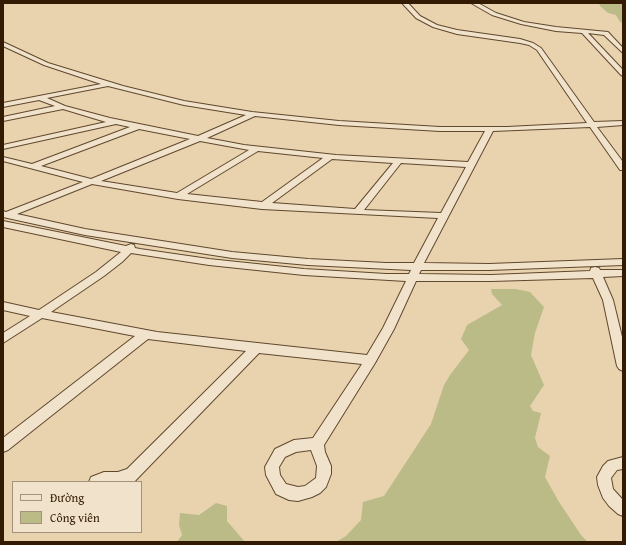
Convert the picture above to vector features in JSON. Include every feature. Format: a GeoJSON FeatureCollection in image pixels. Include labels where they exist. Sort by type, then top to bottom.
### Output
{"type":"FeatureCollection","features":[{"type":"Feature","properties":{"kind":"street"},"geometry":{"type":"LineString","coordinates":[[405,3],[422,20],[442,28],[520,41],[535,46],[545,56],[623,168]]}},
{"type":"Feature","properties":{"kind":"street"},"geometry":{"type":"LineString","coordinates":[[474,3],[488,12],[515,21],[544,27],[606,33],[623,50]]}},
{"type":"Feature","properties":{"kind":"street"},"geometry":{"type":"LineString","coordinates":[[584,32],[623,74]]}},
{"type":"Feature","properties":{"kind":"street"},"geometry":{"type":"LineString","coordinates":[[3,44],[46,64],[108,84],[178,101],[255,114],[363,125],[427,129],[490,129],[623,123]]}},
{"type":"Feature","properties":{"kind":"street"},"geometry":{"type":"LineString","coordinates":[[3,105],[108,84]]}},
{"type":"Feature","properties":{"kind":"street"},"geometry":{"type":"LineString","coordinates":[[40,98],[63,107],[116,122],[199,139],[330,157],[471,165]]}},
{"type":"Feature","properties":{"kind":"street"},"geometry":{"type":"LineString","coordinates":[[3,119],[63,107]]}},
{"type":"Feature","properties":{"kind":"street"},"geometry":{"type":"LineString","coordinates":[[4,217],[199,139],[255,114]]}},
{"type":"Feature","properties":{"kind":"street"},"geometry":{"type":"LineString","coordinates":[[3,147],[116,122]]}},
{"type":"Feature","properties":{"kind":"street"},"geometry":{"type":"LineString","coordinates":[[31,167],[137,127]]}},
{"type":"Feature","properties":{"kind":"street"},"geometry":{"type":"LineString","coordinates":[[317,444],[371,360],[490,129]]}},
{"type":"Feature","properties":{"kind":"street"},"geometry":{"type":"LineString","coordinates":[[178,196],[257,148]]}},
{"type":"Feature","properties":{"kind":"street"},"geometry":{"type":"LineString","coordinates":[[262,206],[330,157]]}},
{"type":"Feature","properties":{"kind":"street"},"geometry":{"type":"LineString","coordinates":[[3,160],[92,181],[178,196],[262,206],[444,216]]}},
{"type":"Feature","properties":{"kind":"street"},"geometry":{"type":"LineString","coordinates":[[357,212],[399,161]]}},
{"type":"Feature","properties":{"kind":"street"},"geometry":{"type":"LineString","coordinates":[[4,217],[137,242],[270,259],[415,272],[533,278],[623,273]]}},
{"type":"Feature","properties":{"kind":"street"},"geometry":{"type":"LineString","coordinates":[[4,217],[128,250],[210,262],[345,275],[623,262]]}},
{"type":"Feature","properties":{"kind":"street"},"geometry":{"type":"LineString","coordinates":[[3,339],[100,274],[137,242]]}},
{"type":"Feature","properties":{"kind":"street"},"geometry":{"type":"LineString","coordinates":[[592,264],[598,275],[613,319],[623,366]]}},
{"type":"Feature","properties":{"kind":"street"},"geometry":{"type":"LineString","coordinates":[[3,306],[146,334],[256,348],[371,360]]}},
{"type":"Feature","properties":{"kind":"street"},"geometry":{"type":"LineString","coordinates":[[3,446],[146,334]]}},
{"type":"Feature","properties":{"kind":"street"},"geometry":{"type":"LineString","coordinates":[[98,481],[104,478],[129,478],[256,348]]}},
{"type":"Feature","properties":{"kind":"street"},"geometry":{"type":"LineString","coordinates":[[623,463],[613,466],[608,470],[604,477],[608,493],[623,509]]}},
{"type":"Feature","properties":{"kind":"green space"},"geometry":{"type":"Polygon","coordinates":[[[599,3],[623,3],[623,23],[620,22],[616,15],[608,13],[600,6],[599,3]]]}},
{"type":"Feature","properties":{"kind":"green space"},"geometry":{"type":"Polygon","coordinates":[[[491,289],[516,289],[530,292],[544,307],[535,333],[531,355],[544,385],[530,406],[533,411],[541,413],[535,438],[538,447],[550,456],[545,477],[559,502],[581,535],[588,542],[336,542],[346,536],[361,520],[363,502],[384,496],[431,424],[444,385],[469,350],[461,339],[467,325],[502,305],[492,294],[491,289]]]}},
{"type":"Feature","properties":{"kind":"green space"},"geometry":{"type":"Polygon","coordinates":[[[216,503],[227,506],[227,521],[245,542],[177,542],[182,535],[179,525],[180,513],[199,515],[216,503]]]}}]}
